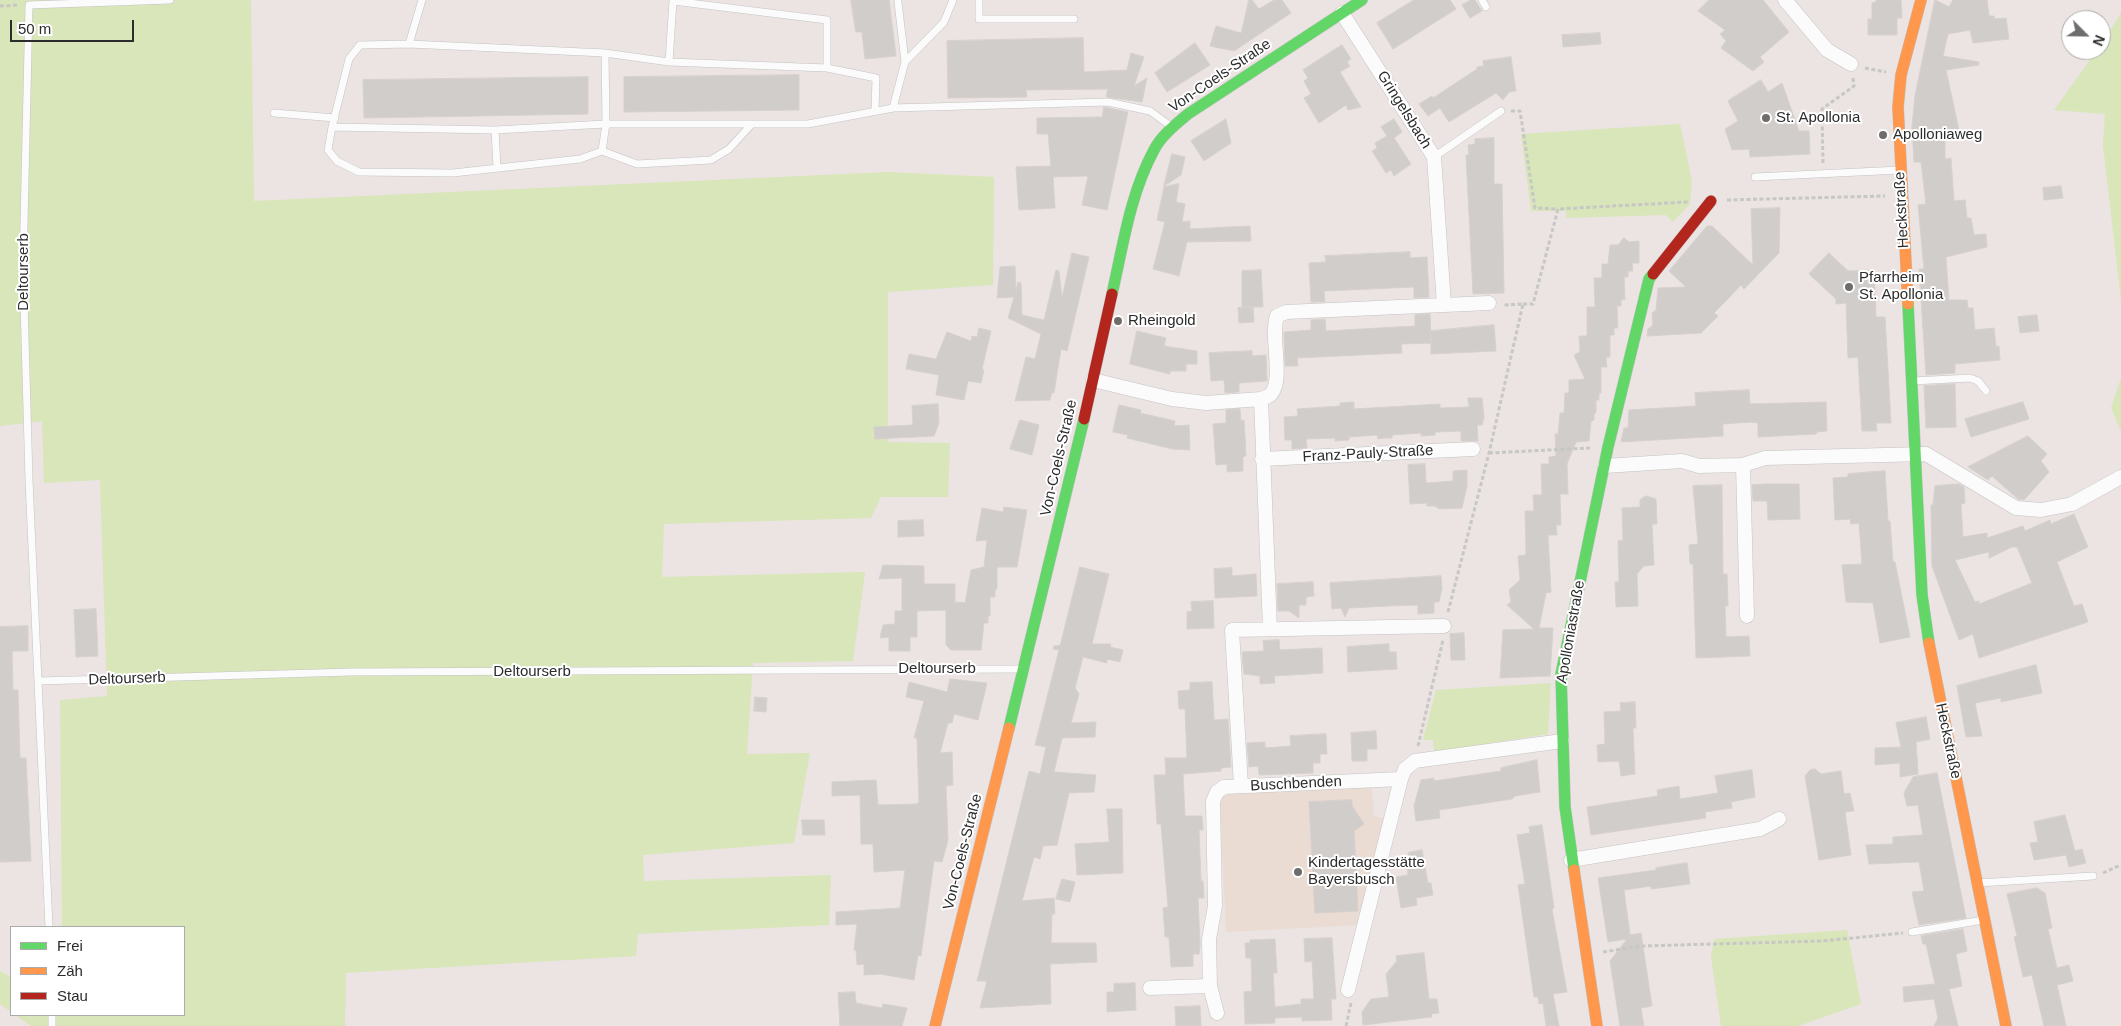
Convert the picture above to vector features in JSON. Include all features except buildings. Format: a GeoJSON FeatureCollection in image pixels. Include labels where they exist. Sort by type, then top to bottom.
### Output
{"type":"FeatureCollection","features":[{"type":"Feature","properties":{"kind":"main road"},"geometry":{"type":"LineString","coordinates":[[1334,0],[1342,13]]}},
{"type":"Feature","properties":{"kind":"main road","name":"Von-Coels-Straße"},"geometry":{"type":"LineString","coordinates":[[935,1026],[1024,669],[1093,380],[1133,201],[1154,149],[1172,127],[1207,101],[1362,0]]}},
{"type":"Feature","properties":{"kind":"main road","name":"Heckstraße"},"geometry":{"type":"LineString","coordinates":[[1922,0],[1901,76],[1898,107],[1922,595],[1933,668],[2006,1026]]}},
{"type":"Feature","properties":{"kind":"main road","name":"Apolloniastraße"},"geometry":{"type":"LineString","coordinates":[[1597,1026],[1571,860],[1565,807],[1561,674],[1608,447],[1649,279],[1712,201]]}},
{"type":"Feature","properties":{"kind":"street"},"geometry":{"type":"LineString","coordinates":[[1785,0],[1827,50],[1851,64]]}},
{"type":"Feature","properties":{"kind":"street","name":"Gringelsbach"},"geometry":{"type":"LineString","coordinates":[[1342,13],[1434,156],[1444,305]]}},
{"type":"Feature","properties":{"kind":"street"},"geometry":{"type":"LineString","coordinates":[[1093,380],[1172,399],[1206,403],[1261,399],[1271,394],[1276,382],[1274,328],[1277,316],[1286,312],[1489,303]]}},
{"type":"Feature","properties":{"kind":"street"},"geometry":{"type":"LineString","coordinates":[[1261,399],[1270,629]]}},
{"type":"Feature","properties":{"kind":"street","name":"Franz-Pauly-Straße"},"geometry":{"type":"LineString","coordinates":[[1262,459],[1473,449]]}},
{"type":"Feature","properties":{"kind":"street"},"geometry":{"type":"LineString","coordinates":[[1605,466],[1682,461],[1699,466],[1743,465],[1765,458],[1926,454],[2016,508],[2041,510],[2072,504],[2121,477]]}},
{"type":"Feature","properties":{"kind":"street"},"geometry":{"type":"LineString","coordinates":[[1743,465],[1747,616]]}},
{"type":"Feature","properties":{"kind":"street"},"geometry":{"type":"LineString","coordinates":[[1241,786],[1232,630],[1444,626]]}},
{"type":"Feature","properties":{"kind":"street"},"geometry":{"type":"LineString","coordinates":[[1348,990],[1405,769],[1415,761],[1562,742]]}},
{"type":"Feature","properties":{"kind":"street","name":"Buschbenden"},"geometry":{"type":"LineString","coordinates":[[1218,1013],[1210,986],[1209,939],[1215,906],[1213,801],[1217,792],[1224,787],[1401,779]]}},
{"type":"Feature","properties":{"kind":"street"},"geometry":{"type":"LineString","coordinates":[[1571,860],[1760,829],[1779,819]]}},
{"type":"Feature","properties":{"kind":"street"},"geometry":{"type":"LineString","coordinates":[[1150,988],[1210,986]]}},
{"type":"Feature","properties":{"kind":"lane"},"geometry":{"type":"LineString","coordinates":[[29,5],[170,0]]}},
{"type":"Feature","properties":{"kind":"lane"},"geometry":{"type":"LineString","coordinates":[[409,44],[422,0]]}},
{"type":"Feature","properties":{"kind":"lane"},"geometry":{"type":"LineString","coordinates":[[905,62],[944,22],[953,0]]}},
{"type":"Feature","properties":{"kind":"lane"},"geometry":{"type":"LineString","coordinates":[[979,0],[979,19],[1074,19]]}},
{"type":"Feature","properties":{"kind":"lane"},"geometry":{"type":"LineString","coordinates":[[669,62],[671,1],[828,20],[827,68]]}},
{"type":"Feature","properties":{"kind":"lane"},"geometry":{"type":"LineString","coordinates":[[893,108],[905,62],[898,2]]}},
{"type":"Feature","properties":{"kind":"lane","name":"Deltourserb"},"geometry":{"type":"LineString","coordinates":[[29,5],[23,267],[29,480],[49,926]]}},
{"type":"Feature","properties":{"kind":"lane"},"geometry":{"type":"LineString","coordinates":[[750,126],[729,149],[711,160],[637,164],[602,151],[580,159],[453,173],[359,172],[337,160],[328,150],[349,59],[360,45],[409,44],[605,53],[669,62],[827,68],[876,78],[875,111]]}},
{"type":"Feature","properties":{"kind":"lane"},"geometry":{"type":"LineString","coordinates":[[602,151],[606,124],[605,53]]}},
{"type":"Feature","properties":{"kind":"lane"},"geometry":{"type":"LineString","coordinates":[[332,126],[494,130],[606,124],[750,126],[808,124],[893,108],[1108,102],[1150,111],[1172,127]]}},
{"type":"Feature","properties":{"kind":"lane"},"geometry":{"type":"LineString","coordinates":[[1434,156],[1500,111]]}},
{"type":"Feature","properties":{"kind":"lane"},"geometry":{"type":"LineString","coordinates":[[274,113],[335,118]]}},
{"type":"Feature","properties":{"kind":"lane"},"geometry":{"type":"LineString","coordinates":[[494,130],[497,167]]}},
{"type":"Feature","properties":{"kind":"lane"},"geometry":{"type":"LineString","coordinates":[[1755,177],[1900,170]]}},
{"type":"Feature","properties":{"kind":"lane"},"geometry":{"type":"LineString","coordinates":[[1911,382],[1970,378],[1978,381],[1986,391]]}},
{"type":"Feature","properties":{"kind":"lane","name":"Deltourserb"},"geometry":{"type":"LineString","coordinates":[[39,681],[351,672],[1024,669]]}},
{"type":"Feature","properties":{"kind":"lane"},"geometry":{"type":"LineString","coordinates":[[1978,883],[2093,876]]}},
{"type":"Feature","properties":{"kind":"lane"},"geometry":{"type":"LineString","coordinates":[[1912,932],[1985,920]]}},
{"type":"Feature","properties":{"kind":"path"},"geometry":{"type":"LineString","coordinates":[[0,6],[29,5]]}},
{"type":"Feature","properties":{"kind":"path"},"geometry":{"type":"LineString","coordinates":[[1824,175],[1822,109],[1854,86],[1851,64],[1901,76]]}},
{"type":"Feature","properties":{"kind":"path"},"geometry":{"type":"LineString","coordinates":[[1500,111],[1520,111],[1535,208],[1558,209],[1712,201],[1901,196]]}},
{"type":"Feature","properties":{"kind":"path"},"geometry":{"type":"LineString","coordinates":[[1489,303],[1494,305],[1533,304],[1558,209]]}},
{"type":"Feature","properties":{"kind":"path"},"geometry":{"type":"LineString","coordinates":[[1415,761],[1442,646],[1444,626],[1489,453],[1523,304]]}},
{"type":"Feature","properties":{"kind":"path"},"geometry":{"type":"LineString","coordinates":[[1489,453],[1608,447]]}},
{"type":"Feature","properties":{"kind":"path"},"geometry":{"type":"LineString","coordinates":[[2093,876],[2121,865]]}},
{"type":"Feature","properties":{"kind":"path"},"geometry":{"type":"LineString","coordinates":[[1585,954],[1641,946],[1822,941],[1912,932]]}},
{"type":"Feature","properties":{"kind":"path"},"geometry":{"type":"LineString","coordinates":[[1346,1026],[1351,1000],[1348,990]]}},
{"type":"Feature","properties":{"kind":"shaded area","name":"Kindertagesstätte Bayersbusch"},"geometry":{"type":"Polygon","coordinates":[[[1372,787],[1374,816],[1386,819],[1360,925],[1226,932],[1220,804],[1223,797],[1229,794],[1372,787]]]}},
{"type":"Feature","properties":{"kind":"green space"},"geometry":{"type":"Polygon","coordinates":[[[0,0],[251,0],[254,201],[888,172],[994,177],[993,285],[888,292],[888,442],[950,443],[948,497],[881,497],[871,518],[664,524],[662,577],[865,572],[853,661],[753,663],[747,754],[810,753],[794,843],[643,855],[644,881],[831,875],[829,925],[638,934],[636,956],[346,973],[345,1026],[31,1026],[16,1016],[185,1016],[185,926],[62,926],[60,700],[107,696],[100,480],[44,483],[42,421],[0,426],[0,0]]]}},
{"type":"Feature","properties":{"kind":"green space"},"geometry":{"type":"Polygon","coordinates":[[[2121,13],[2121,301],[2103,145],[2105,114],[2054,110],[2090,60],[2111,60],[2111,29],[2121,13]]]}},
{"type":"Feature","properties":{"kind":"green space"},"geometry":{"type":"Polygon","coordinates":[[[1680,124],[1692,181],[1690,204],[1673,222],[1666,215],[1566,218],[1566,211],[1531,211],[1521,134],[1680,124]]]}},
{"type":"Feature","properties":{"kind":"green space"},"geometry":{"type":"Polygon","coordinates":[[[2121,378],[2121,431],[2111,408],[2121,378]]]}},
{"type":"Feature","properties":{"kind":"green space"},"geometry":{"type":"Polygon","coordinates":[[[1551,683],[1548,734],[1434,752],[1433,740],[1423,740],[1436,690],[1551,683]]]}},
{"type":"Feature","properties":{"kind":"green space"},"geometry":{"type":"Polygon","coordinates":[[[1847,930],[1861,1004],[1798,1026],[1721,1026],[1711,957],[1714,939],[1847,930]]]}},
{"type":"Feature","properties":{"kind":"green space"},"geometry":{"type":"Polygon","coordinates":[[[0,971],[10,976],[10,1011],[0,1004],[0,971]]]}},
{"type":"Feature","properties":{"kind":"traffic: fast"},"geometry":{"type":"LineString","coordinates":[[1112,294],[1133,202],[1139,184],[1154,150],[1169,130],[1188,114],[1362,0]]}},
{"type":"Feature","properties":{"kind":"traffic: fast"},"geometry":{"type":"LineString","coordinates":[[1574,870],[1565,807],[1561,674],[1608,447],[1649,279],[1653,274]]}},
{"type":"Feature","properties":{"kind":"traffic: fast"},"geometry":{"type":"LineString","coordinates":[[1908,304],[1922,595],[1929,643]]}},
{"type":"Feature","properties":{"kind":"traffic: fast"},"geometry":{"type":"LineString","coordinates":[[1009,728],[1084,419]]}},
{"type":"Feature","properties":{"kind":"traffic: slow"},"geometry":{"type":"LineString","coordinates":[[1908,304],[1898,107],[1901,75],[1921,0]]}},
{"type":"Feature","properties":{"kind":"traffic: slow"},"geometry":{"type":"LineString","coordinates":[[1929,643],[2006,1026]]}},
{"type":"Feature","properties":{"kind":"traffic: slow"},"geometry":{"type":"LineString","coordinates":[[935,1026],[1009,728]]}},
{"type":"Feature","properties":{"kind":"traffic: slow"},"geometry":{"type":"LineString","coordinates":[[1574,870],[1597,1026]]}},
{"type":"Feature","properties":{"kind":"traffic: jam"},"geometry":{"type":"LineString","coordinates":[[1653,274],[1711,201]]}},
{"type":"Feature","properties":{"kind":"traffic: jam"},"geometry":{"type":"LineString","coordinates":[[1084,419],[1112,294]]}},
{"type":"Feature","properties":{"kind":"place","name":"St. Apollonia"},"geometry":{"type":"Point","coordinates":[1766,118]}},
{"type":"Feature","properties":{"kind":"place","name":"Apolloniaweg"},"geometry":{"type":"Point","coordinates":[1883,135]}},
{"type":"Feature","properties":{"kind":"place","name":"Pfarrheim St. Apollonia"},"geometry":{"type":"Point","coordinates":[1849,287]}},
{"type":"Feature","properties":{"kind":"place","name":"Rheingold"},"geometry":{"type":"Point","coordinates":[1118,321]}},
{"type":"Feature","properties":{"kind":"place","name":"Kindertagesstätte Bayersbusch"},"geometry":{"type":"Point","coordinates":[1298,872]}}]}
